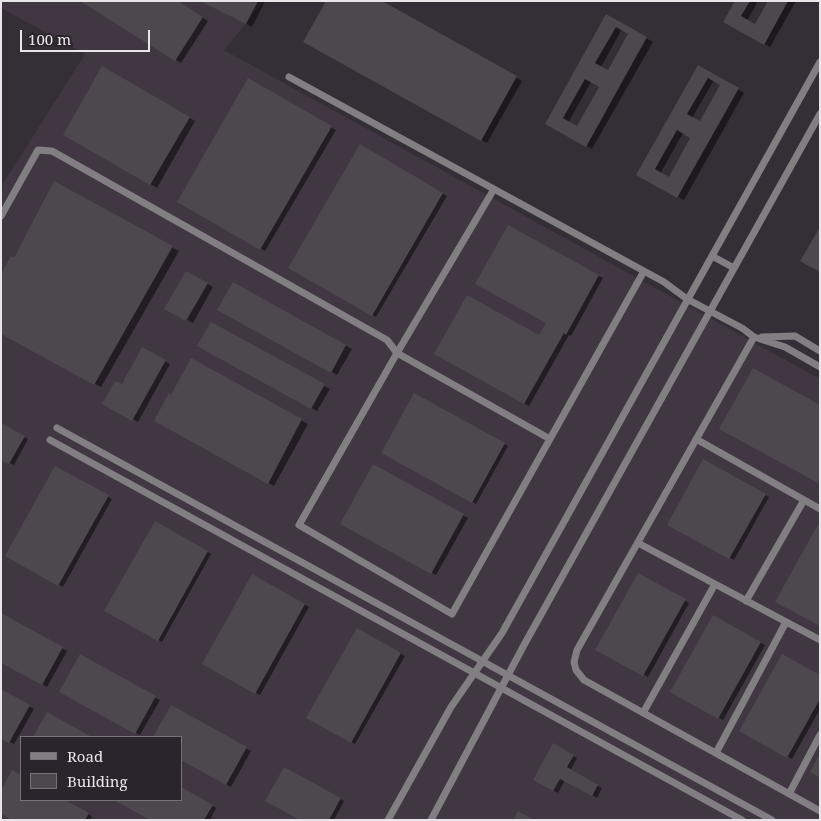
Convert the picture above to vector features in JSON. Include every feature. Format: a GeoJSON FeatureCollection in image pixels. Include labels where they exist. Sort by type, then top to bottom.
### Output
{"type":"FeatureCollection","features":[{"type":"Feature","properties":{"kind":"street"},"geometry":{"type":"LineString","coordinates":[[388,820],[451,707],[502,633],[820,62]]}},
{"type":"Feature","properties":{"kind":"street"},"geometry":{"type":"LineString","coordinates":[[290,77],[664,282],[688,299],[742,328],[754,337],[785,347],[820,367]]}},
{"type":"Feature","properties":{"kind":"street"},"geometry":{"type":"LineString","coordinates":[[432,820],[508,675],[820,114]]}},
{"type":"Feature","properties":{"kind":"street"},"geometry":{"type":"LineString","coordinates":[[1,216],[38,150],[52,151],[387,340],[397,353],[550,439]]}},
{"type":"Feature","properties":{"kind":"street"},"geometry":{"type":"LineString","coordinates":[[494,189],[397,353],[299,525],[452,614],[644,271]]}},
{"type":"Feature","properties":{"kind":"street"},"geometry":{"type":"LineString","coordinates":[[712,256],[734,268]]}},
{"type":"Feature","properties":{"kind":"street"},"geometry":{"type":"LineString","coordinates":[[754,337],[795,336],[820,351]]}},
{"type":"Feature","properties":{"kind":"street"},"geometry":{"type":"LineString","coordinates":[[754,337],[577,650],[574,662],[576,670],[584,680],[820,811]]}},
{"type":"Feature","properties":{"kind":"street"},"geometry":{"type":"LineString","coordinates":[[57,428],[772,820]]}},
{"type":"Feature","properties":{"kind":"street"},"geometry":{"type":"LineString","coordinates":[[696,439],[820,509]]}},
{"type":"Feature","properties":{"kind":"street"},"geometry":{"type":"LineString","coordinates":[[50,440],[742,820]]}},
{"type":"Feature","properties":{"kind":"street"},"geometry":{"type":"LineString","coordinates":[[746,600],[804,500]]}},
{"type":"Feature","properties":{"kind":"street"},"geometry":{"type":"LineString","coordinates":[[638,543],[820,640]]}},
{"type":"Feature","properties":{"kind":"street"},"geometry":{"type":"LineString","coordinates":[[643,713],[715,584]]}},
{"type":"Feature","properties":{"kind":"street"},"geometry":{"type":"LineString","coordinates":[[716,754],[786,622]]}},
{"type":"Feature","properties":{"kind":"street"},"geometry":{"type":"LineString","coordinates":[[789,794],[820,735]]}},
{"type":"Feature","properties":{"kind":"shaded area"},"geometry":{"type":"Polygon","coordinates":[[[1,1],[264,1],[224,50],[820,379],[820,820],[1,820],[1,187],[85,54],[1,8],[1,1]]]}},
{"type":"Feature","properties":{"kind":"building"},"geometry":{"type":"Polygon","coordinates":[[[80,1],[178,1],[203,17],[175,61],[80,1]]]}},
{"type":"Feature","properties":{"kind":"building"},"geometry":{"type":"Polygon","coordinates":[[[200,1],[258,1],[246,24],[200,1]]]}},
{"type":"Feature","properties":{"kind":"building"},"geometry":{"type":"Polygon","coordinates":[[[326,1],[382,1],[517,76],[481,141],[303,42],[326,1]]]}},
{"type":"Feature","properties":{"kind":"building"},"geometry":{"type":"Polygon","coordinates":[[[735,1],[750,1],[741,16],[755,24],[768,1],[788,1],[764,45],[723,22],[735,1]]]}},
{"type":"Feature","properties":{"kind":"building"},"geometry":{"type":"Polygon","coordinates":[[[606,14],[647,37],[586,147],[545,124],[606,14]],[[616,27],[595,63],[608,70],[628,34],[616,27]],[[585,79],[563,118],[577,126],[599,87],[585,79]]]}},
{"type":"Feature","properties":{"kind":"building"},"geometry":{"type":"Polygon","coordinates":[[[698,65],[739,88],[677,198],[636,175],[698,65]],[[708,78],[687,114],[700,121],[720,85],[708,78]],[[677,130],[655,169],[669,177],[690,138],[677,130]]]}},
{"type":"Feature","properties":{"kind":"building"},"geometry":{"type":"Polygon","coordinates":[[[102,66],[190,117],[150,185],[63,135],[102,66]]]}},
{"type":"Feature","properties":{"kind":"building"},"geometry":{"type":"Polygon","coordinates":[[[248,78],[332,126],[260,250],[177,202],[248,78]]]}},
{"type":"Feature","properties":{"kind":"building"},"geometry":{"type":"Polygon","coordinates":[[[360,144],[443,193],[372,316],[288,268],[360,144]]]}},
{"type":"Feature","properties":{"kind":"building"},"geometry":{"type":"Polygon","coordinates":[[[54,181],[173,246],[94,385],[1,334],[1,274],[11,256],[14,258],[54,181]]]}},
{"type":"Feature","properties":{"kind":"building"},"geometry":{"type":"Polygon","coordinates":[[[508,225],[599,275],[566,335],[564,333],[524,404],[434,354],[467,295],[539,335],[546,323],[475,284],[508,225]]]}},
{"type":"Feature","properties":{"kind":"building"},"geometry":{"type":"Polygon","coordinates":[[[820,227],[820,272],[800,261],[820,227]]]}},
{"type":"Feature","properties":{"kind":"building"},"geometry":{"type":"Polygon","coordinates":[[[186,271],[208,283],[186,321],[164,309],[186,271]]]}},
{"type":"Feature","properties":{"kind":"building"},"geometry":{"type":"Polygon","coordinates":[[[233,282],[346,345],[331,373],[217,310],[233,282]]]}},
{"type":"Feature","properties":{"kind":"building"},"geometry":{"type":"Polygon","coordinates":[[[211,322],[325,384],[311,409],[197,346],[211,322]]]}},
{"type":"Feature","properties":{"kind":"building"},"geometry":{"type":"Polygon","coordinates":[[[142,347],[166,360],[132,421],[102,404],[115,381],[122,384],[142,347]]]}},
{"type":"Feature","properties":{"kind":"building"},"geometry":{"type":"Polygon","coordinates":[[[191,358],[302,419],[268,484],[154,421],[191,358]]]}},
{"type":"Feature","properties":{"kind":"building"},"geometry":{"type":"Polygon","coordinates":[[[753,368],[820,405],[820,484],[719,429],[753,368]]]}},
{"type":"Feature","properties":{"kind":"building"},"geometry":{"type":"Polygon","coordinates":[[[414,393],[505,443],[472,503],[381,453],[414,393]]]}},
{"type":"Feature","properties":{"kind":"building"},"geometry":{"type":"Polygon","coordinates":[[[1,423],[25,436],[9,464],[1,460],[1,423]]]}},
{"type":"Feature","properties":{"kind":"building"},"geometry":{"type":"Polygon","coordinates":[[[703,459],[766,494],[729,559],[667,525],[703,459]]]}},
{"type":"Feature","properties":{"kind":"building"},"geometry":{"type":"Polygon","coordinates":[[[373,464],[464,514],[431,574],[340,524],[373,464]]]}},
{"type":"Feature","properties":{"kind":"building"},"geometry":{"type":"Polygon","coordinates":[[[55,466],[109,495],[58,586],[5,556],[55,466]]]}},
{"type":"Feature","properties":{"kind":"building"},"geometry":{"type":"Polygon","coordinates":[[[155,521],[208,551],[158,641],[104,611],[155,521]]]}},
{"type":"Feature","properties":{"kind":"building"},"geometry":{"type":"Polygon","coordinates":[[[820,521],[820,626],[775,602],[820,521]]]}},
{"type":"Feature","properties":{"kind":"building"},"geometry":{"type":"Polygon","coordinates":[[[638,573],[686,599],[643,676],[595,650],[638,573]]]}},
{"type":"Feature","properties":{"kind":"building"},"geometry":{"type":"Polygon","coordinates":[[[252,574],[305,604],[255,694],[202,664],[252,574]]]}},
{"type":"Feature","properties":{"kind":"building"},"geometry":{"type":"Polygon","coordinates":[[[1,613],[63,647],[42,685],[1,663],[1,613]]]}},
{"type":"Feature","properties":{"kind":"building"},"geometry":{"type":"Polygon","coordinates":[[[713,615],[761,642],[718,719],[670,692],[713,615]]]}},
{"type":"Feature","properties":{"kind":"building"},"geometry":{"type":"Polygon","coordinates":[[[357,628],[401,653],[351,743],[306,718],[357,628]]]}},
{"type":"Feature","properties":{"kind":"building"},"geometry":{"type":"Polygon","coordinates":[[[80,654],[156,696],[135,734],[59,692],[80,654]]]}},
{"type":"Feature","properties":{"kind":"building"},"geometry":{"type":"Polygon","coordinates":[[[782,654],[820,675],[820,699],[787,758],[739,731],[782,654]]]}},
{"type":"Feature","properties":{"kind":"building"},"geometry":{"type":"Polygon","coordinates":[[[1,689],[30,705],[9,743],[1,739],[1,689]]]}},
{"type":"Feature","properties":{"kind":"building"},"geometry":{"type":"Polygon","coordinates":[[[171,705],[247,747],[226,785],[182,761],[182,736],[154,736],[171,705]]]}},
{"type":"Feature","properties":{"kind":"building"},"geometry":{"type":"Polygon","coordinates":[[[47,712],[90,736],[34,736],[47,712]]]}},
{"type":"Feature","properties":{"kind":"building"},"geometry":{"type":"Polygon","coordinates":[[[553,743],[574,755],[567,767],[598,785],[592,796],[560,779],[553,791],[533,780],[553,743]]]}},
{"type":"Feature","properties":{"kind":"building"},"geometry":{"type":"Polygon","coordinates":[[[820,754],[820,778],[810,772],[820,754]]]}},
{"type":"Feature","properties":{"kind":"building"},"geometry":{"type":"Polygon","coordinates":[[[284,767],[341,798],[329,820],[300,820],[265,801],[284,767]]]}},
{"type":"Feature","properties":{"kind":"building"},"geometry":{"type":"Polygon","coordinates":[[[12,770],[20,774],[20,801],[67,801],[89,813],[85,820],[12,820],[1,814],[1,790],[12,770]]]}},
{"type":"Feature","properties":{"kind":"building"},"geometry":{"type":"Polygon","coordinates":[[[182,788],[213,805],[204,820],[150,820],[116,801],[182,801],[182,788]]]}},
{"type":"Feature","properties":{"kind":"building"},"geometry":{"type":"Polygon","coordinates":[[[518,811],[534,820],[513,820],[518,811]]]}}]}
